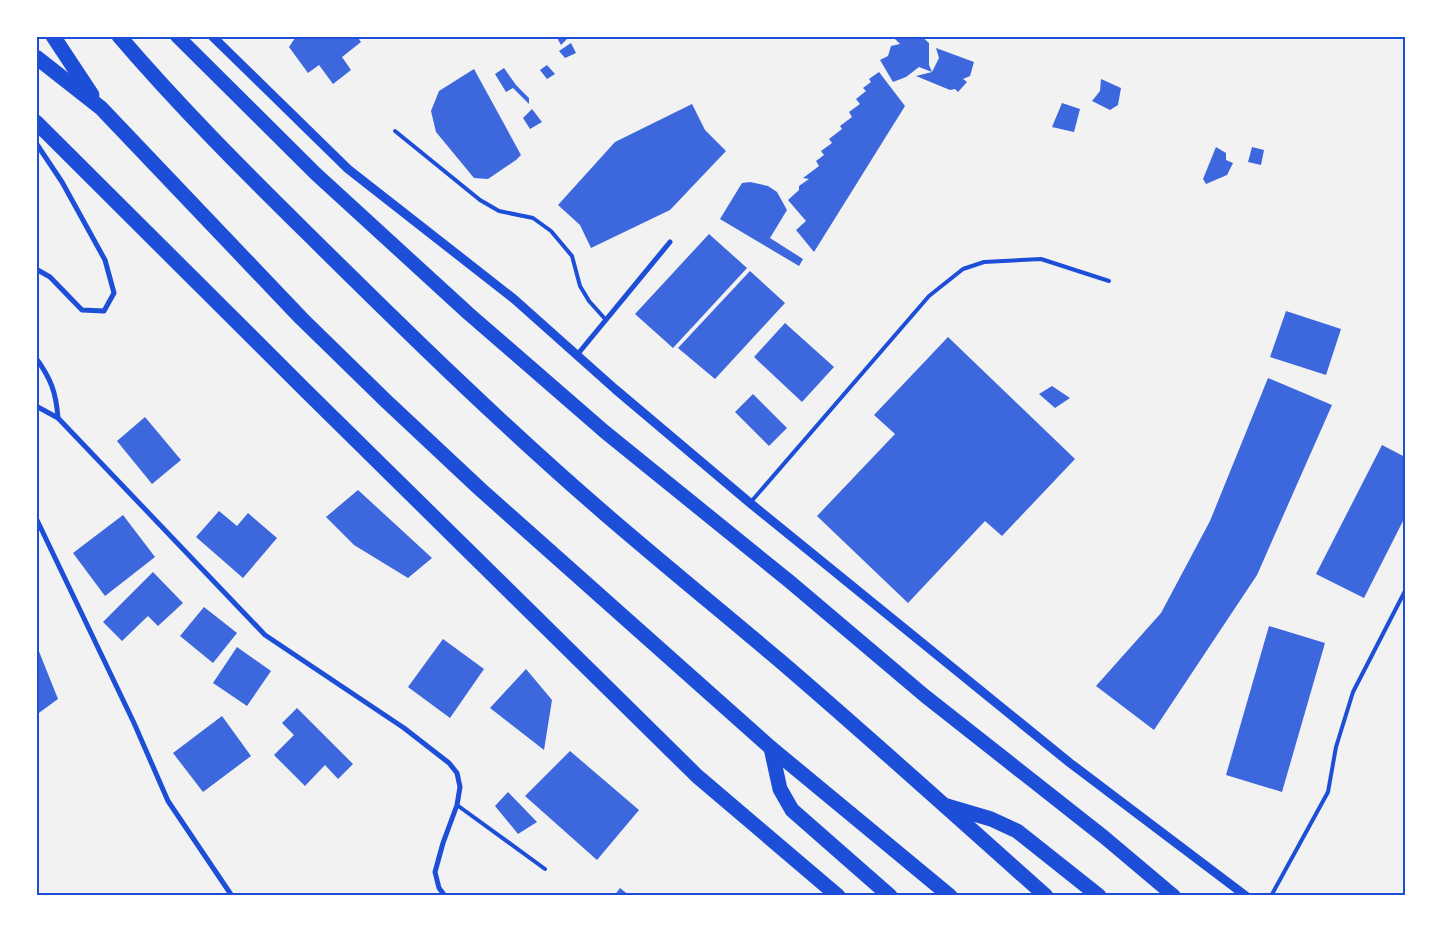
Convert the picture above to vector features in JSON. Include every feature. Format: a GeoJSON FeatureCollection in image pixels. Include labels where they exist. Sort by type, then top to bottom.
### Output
{"type":"FeatureCollection","features":[{"type":"Feature","properties":{"kind":"highway"},"geometry":{"type":"LineString","coordinates":[[53,36],[101,108]]}},
{"type":"Feature","properties":{"kind":"highway"},"geometry":{"type":"LineString","coordinates":[[119,36],[220,148],[360,286],[511,430],[603,512],[781,662],[1046,896]]}},
{"type":"Feature","properties":{"kind":"highway"},"geometry":{"type":"LineString","coordinates":[[177,36],[316,174],[469,314],[605,432],[918,690],[1104,837],[1174,896]]}},
{"type":"Feature","properties":{"kind":"highway"},"geometry":{"type":"LineString","coordinates":[[36,57],[101,108],[301,318],[480,489],[771,748],[950,896]]}},
{"type":"Feature","properties":{"kind":"highway"},"geometry":{"type":"LineString","coordinates":[[36,122],[697,776],[838,896]]}},
{"type":"Feature","properties":{"kind":"highway"},"geometry":{"type":"LineString","coordinates":[[771,748],[780,789],[792,810],[890,896]]}},
{"type":"Feature","properties":{"kind":"highway"},"geometry":{"type":"LineString","coordinates":[[942,804],[990,819],[1017,831],[1098,896]]}},
{"type":"Feature","properties":{"kind":"street"},"geometry":{"type":"LineString","coordinates":[[212,36],[348,169],[514,299],[576,356],[750,503],[1070,763],[1246,896]]}},
{"type":"Feature","properties":{"kind":"street"},"geometry":{"type":"LineString","coordinates":[[36,143],[62,182],[105,260],[114,293],[104,311],[82,310],[50,277],[36,268]]}},
{"type":"Feature","properties":{"kind":"street"},"geometry":{"type":"LineString","coordinates":[[576,356],[670,242]]}},
{"type":"Feature","properties":{"kind":"street"},"geometry":{"type":"LineString","coordinates":[[36,358],[49,375],[56,396],[58,418]]}},
{"type":"Feature","properties":{"kind":"street"},"geometry":{"type":"LineString","coordinates":[[36,406],[58,418],[265,635],[397,722],[449,763],[457,773],[460,788],[457,805],[443,843],[436,872],[439,888],[445,896]]}},
{"type":"Feature","properties":{"kind":"street"},"geometry":{"type":"LineString","coordinates":[[36,518],[134,722],[168,801],[232,896]]}},
{"type":"Feature","properties":{"kind":"lane"},"geometry":{"type":"LineString","coordinates":[[395,131],[480,200],[499,210],[533,218],[551,231],[572,256],[580,286],[589,301],[606,320]]}},
{"type":"Feature","properties":{"kind":"lane"},"geometry":{"type":"LineString","coordinates":[[750,503],[929,296],[963,269],[984,262],[1041,259],[1109,282]]}},
{"type":"Feature","properties":{"kind":"lane"},"geometry":{"type":"LineString","coordinates":[[1271,896],[1328,792],[1336,747],[1353,692],[1405,591]]}},
{"type":"Feature","properties":{"kind":"lane"},"geometry":{"type":"LineString","coordinates":[[457,805],[545,869]]}},
{"type":"Feature","properties":{"kind":"building"},"geometry":{"type":"Polygon","coordinates":[[[294,36],[357,36],[361,42],[342,57],[351,70],[333,84],[319,65],[308,73],[289,47],[295,38],[294,36]]]}},
{"type":"Feature","properties":{"kind":"building"},"geometry":{"type":"Polygon","coordinates":[[[556,36],[570,36],[561,45],[556,36]]]}},
{"type":"Feature","properties":{"kind":"building"},"geometry":{"type":"Polygon","coordinates":[[[892,36],[921,36],[929,43],[929,65],[932,72],[919,67],[906,77],[893,82],[880,60],[888,56],[891,46],[900,44],[892,36]]]}},
{"type":"Feature","properties":{"kind":"building"},"geometry":{"type":"Polygon","coordinates":[[[571,43],[576,53],[565,58],[559,51],[571,43]]]}},
{"type":"Feature","properties":{"kind":"building"},"geometry":{"type":"Polygon","coordinates":[[[936,48],[974,62],[970,76],[963,79],[967,82],[958,92],[955,89],[950,90],[916,76],[932,72],[939,58],[936,48]]]}},
{"type":"Feature","properties":{"kind":"building"},"geometry":{"type":"Polygon","coordinates":[[[547,65],[555,74],[547,79],[540,70],[547,65]]]}},
{"type":"Feature","properties":{"kind":"building"},"geometry":{"type":"Polygon","coordinates":[[[504,68],[516,85],[529,98],[529,104],[513,88],[506,92],[495,74],[504,68]]]}},
{"type":"Feature","properties":{"kind":"building"},"geometry":{"type":"Polygon","coordinates":[[[474,69],[521,155],[488,179],[474,178],[436,132],[431,111],[439,91],[474,69]]]}},
{"type":"Feature","properties":{"kind":"building"},"geometry":{"type":"Polygon","coordinates":[[[879,72],[905,106],[814,252],[796,230],[806,221],[788,200],[799,190],[799,186],[809,179],[803,178],[819,166],[816,161],[824,155],[821,151],[832,143],[829,139],[842,129],[840,126],[852,117],[849,112],[860,104],[856,99],[866,91],[863,88],[871,82],[869,79],[879,72]]]}},
{"type":"Feature","properties":{"kind":"building"},"geometry":{"type":"Polygon","coordinates":[[[1101,79],[1121,88],[1118,105],[1110,110],[1092,101],[1100,91],[1101,79]]]}},
{"type":"Feature","properties":{"kind":"building"},"geometry":{"type":"Polygon","coordinates":[[[1062,103],[1080,109],[1074,132],[1052,127],[1062,103]]]}},
{"type":"Feature","properties":{"kind":"building"},"geometry":{"type":"Polygon","coordinates":[[[692,104],[705,130],[726,151],[670,210],[591,248],[580,225],[558,205],[615,142],[692,104]]]}},
{"type":"Feature","properties":{"kind":"building"},"geometry":{"type":"Polygon","coordinates":[[[532,109],[542,122],[530,129],[523,118],[532,109]]]}},
{"type":"Feature","properties":{"kind":"building"},"geometry":{"type":"Polygon","coordinates":[[[1216,147],[1226,153],[1226,160],[1233,163],[1227,175],[1206,184],[1203,179],[1216,147]]]}},
{"type":"Feature","properties":{"kind":"building"},"geometry":{"type":"Polygon","coordinates":[[[1252,147],[1264,150],[1261,165],[1248,162],[1252,147]]]}},
{"type":"Feature","properties":{"kind":"building"},"geometry":{"type":"Polygon","coordinates":[[[750,182],[768,186],[777,192],[787,210],[770,238],[803,259],[799,266],[720,219],[742,183],[750,182]]]}},
{"type":"Feature","properties":{"kind":"building"},"geometry":{"type":"Polygon","coordinates":[[[709,234],[747,268],[673,348],[635,314],[709,234]]]}},
{"type":"Feature","properties":{"kind":"building"},"geometry":{"type":"Polygon","coordinates":[[[750,271],[785,303],[715,379],[678,348],[750,271]]]}},
{"type":"Feature","properties":{"kind":"building"},"geometry":{"type":"Polygon","coordinates":[[[1286,311],[1341,329],[1326,375],[1270,357],[1286,311]]]}},
{"type":"Feature","properties":{"kind":"building"},"geometry":{"type":"Polygon","coordinates":[[[785,323],[834,367],[802,402],[754,357],[785,323]]]}},
{"type":"Feature","properties":{"kind":"building"},"geometry":{"type":"Polygon","coordinates":[[[948,337],[1075,459],[1002,536],[985,521],[908,603],[817,516],[895,434],[874,415],[948,337]]]}},
{"type":"Feature","properties":{"kind":"building"},"geometry":{"type":"Polygon","coordinates":[[[1268,378],[1332,405],[1257,575],[1154,730],[1096,686],[1161,613],[1210,521],[1268,378]]]}},
{"type":"Feature","properties":{"kind":"building"},"geometry":{"type":"Polygon","coordinates":[[[1052,386],[1070,398],[1055,408],[1039,394],[1052,386]]]}},
{"type":"Feature","properties":{"kind":"building"},"geometry":{"type":"Polygon","coordinates":[[[753,394],[787,428],[769,446],[735,412],[753,394]]]}},
{"type":"Feature","properties":{"kind":"building"},"geometry":{"type":"Polygon","coordinates":[[[145,417],[181,460],[152,484],[117,441],[145,417]]]}},
{"type":"Feature","properties":{"kind":"building"},"geometry":{"type":"Polygon","coordinates":[[[1382,445],[1405,457],[1405,517],[1364,598],[1316,574],[1382,445]]]}},
{"type":"Feature","properties":{"kind":"building"},"geometry":{"type":"Polygon","coordinates":[[[358,490],[432,558],[408,578],[354,545],[326,517],[358,490]]]}},
{"type":"Feature","properties":{"kind":"building"},"geometry":{"type":"Polygon","coordinates":[[[219,511],[237,526],[248,513],[277,538],[243,578],[196,537],[219,511]]]}},
{"type":"Feature","properties":{"kind":"building"},"geometry":{"type":"Polygon","coordinates":[[[123,515],[155,557],[105,596],[73,553],[123,515]]]}},
{"type":"Feature","properties":{"kind":"building"},"geometry":{"type":"Polygon","coordinates":[[[153,572],[183,603],[158,626],[148,616],[122,641],[103,622],[153,572]]]}},
{"type":"Feature","properties":{"kind":"building"},"geometry":{"type":"Polygon","coordinates":[[[204,607],[237,633],[213,663],[180,636],[204,607]]]}},
{"type":"Feature","properties":{"kind":"building"},"geometry":{"type":"Polygon","coordinates":[[[1269,626],[1325,643],[1282,792],[1226,775],[1269,626]]]}},
{"type":"Feature","properties":{"kind":"building"},"geometry":{"type":"Polygon","coordinates":[[[443,639],[484,669],[450,718],[408,687],[443,639]]]}},
{"type":"Feature","properties":{"kind":"building"},"geometry":{"type":"Polygon","coordinates":[[[36,644],[58,699],[36,715],[36,644]]]}},
{"type":"Feature","properties":{"kind":"building"},"geometry":{"type":"Polygon","coordinates":[[[237,647],[271,671],[247,706],[213,683],[237,647]]]}},
{"type":"Feature","properties":{"kind":"building"},"geometry":{"type":"Polygon","coordinates":[[[526,669],[552,700],[544,750],[490,708],[526,669]]]}},
{"type":"Feature","properties":{"kind":"building"},"geometry":{"type":"Polygon","coordinates":[[[297,708],[353,764],[338,779],[325,765],[305,786],[274,755],[294,735],[282,723],[297,708]]]}},
{"type":"Feature","properties":{"kind":"building"},"geometry":{"type":"Polygon","coordinates":[[[222,716],[251,756],[203,792],[173,753],[222,716]]]}},
{"type":"Feature","properties":{"kind":"building"},"geometry":{"type":"Polygon","coordinates":[[[570,751],[639,810],[597,860],[525,796],[570,751]]]}},
{"type":"Feature","properties":{"kind":"building"},"geometry":{"type":"Polygon","coordinates":[[[508,792],[537,822],[518,834],[495,806],[508,792]]]}},
{"type":"Feature","properties":{"kind":"building"},"geometry":{"type":"Polygon","coordinates":[[[620,888],[630,896],[614,896],[620,888]]]}}]}
